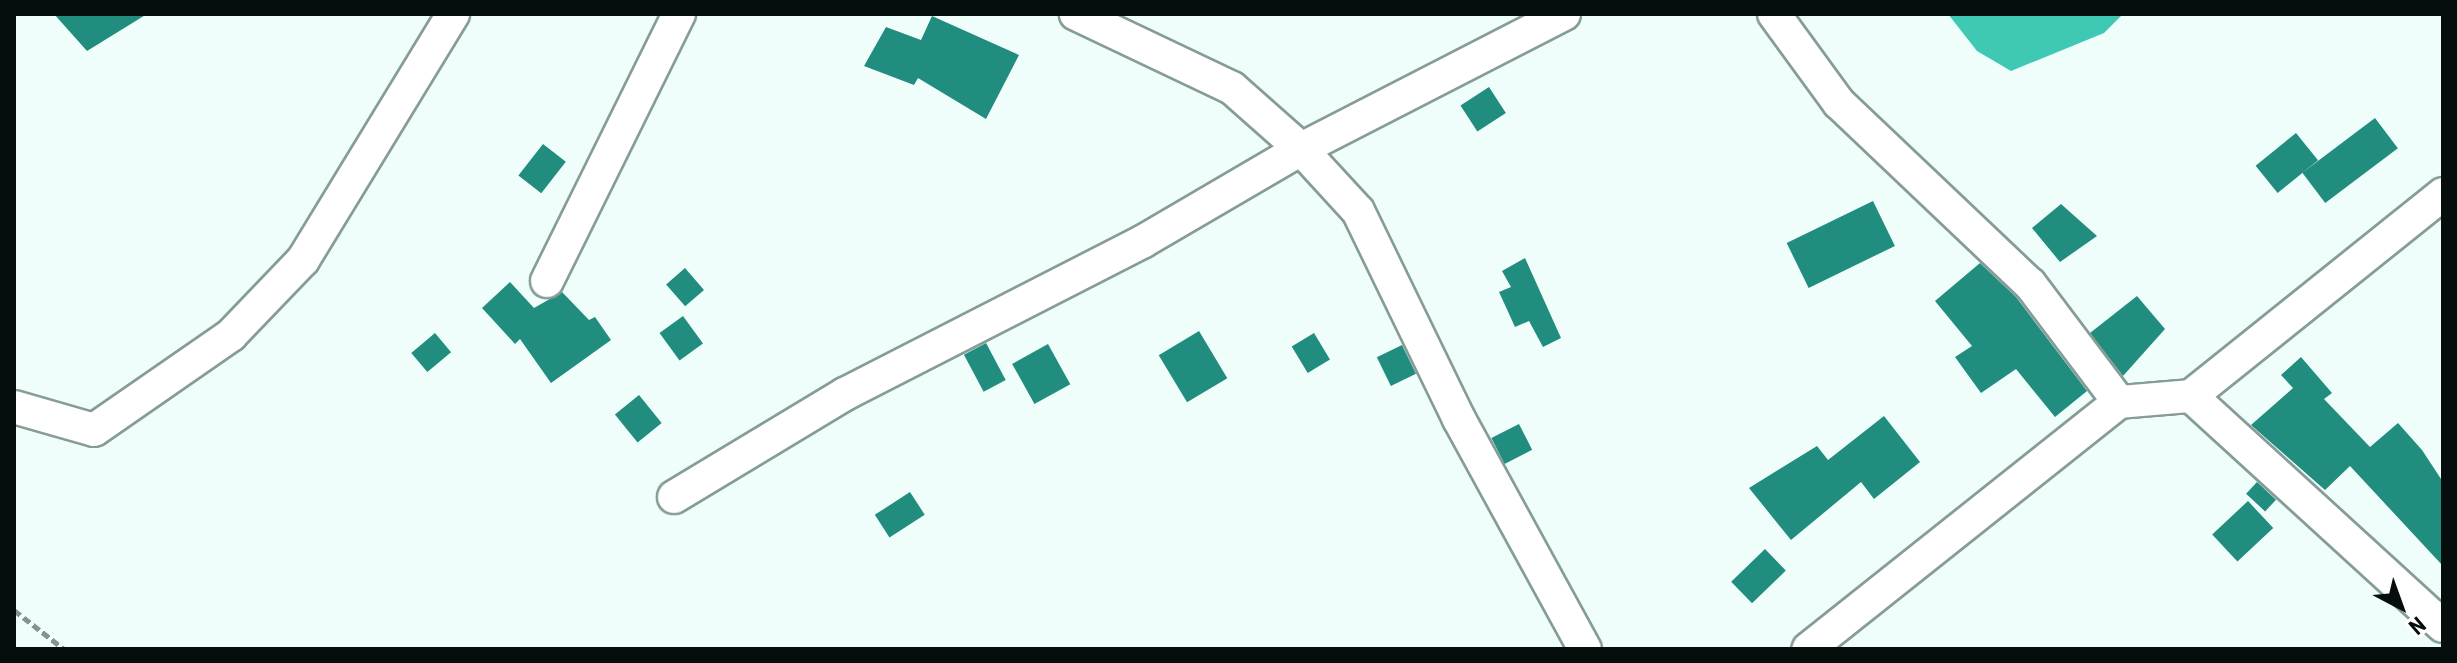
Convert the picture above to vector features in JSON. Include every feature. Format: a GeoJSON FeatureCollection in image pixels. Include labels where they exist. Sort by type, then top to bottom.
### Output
{"type":"FeatureCollection","features":[{"type":"Feature","properties":{"kind":"street"},"geometry":{"type":"LineString","coordinates":[[14,407],[94,430],[231,335],[303,260],[453,14]]}},
{"type":"Feature","properties":{"kind":"street"},"geometry":{"type":"LineString","coordinates":[[547,281],[679,14]]}},
{"type":"Feature","properties":{"kind":"street"},"geometry":{"type":"LineString","coordinates":[[1076,14],[1232,88],[1301,149],[1358,211],[1459,419],[1585,649]]}},
{"type":"Feature","properties":{"kind":"street"},"geometry":{"type":"LineString","coordinates":[[674,497],[845,394],[1142,242],[1301,149],[1564,14]]}},
{"type":"Feature","properties":{"kind":"street"},"geometry":{"type":"LineString","coordinates":[[1774,14],[1839,103],[2030,284],[2119,402]]}},
{"type":"Feature","properties":{"kind":"street"},"geometry":{"type":"LineString","coordinates":[[1808,649],[2119,402],[2191,396],[2443,194]]}},
{"type":"Feature","properties":{"kind":"street"},"geometry":{"type":"LineString","coordinates":[[2191,396],[2443,626]]}},
{"type":"Feature","properties":{"kind":"path"},"geometry":{"type":"LineString","coordinates":[[14,610],[64,649]]}},
{"type":"Feature","properties":{"kind":"shaded area"},"geometry":{"type":"Polygon","coordinates":[[[1948,14],[2123,14],[2104,33],[2011,71],[1977,51],[1948,14]]]}},
{"type":"Feature","properties":{"kind":"building"},"geometry":{"type":"Polygon","coordinates":[[[54,14],[147,14],[87,51],[54,14]]]}},
{"type":"Feature","properties":{"kind":"building"},"geometry":{"type":"Polygon","coordinates":[[[932,16],[1019,55],[986,119],[918,78],[914,85],[864,66],[886,27],[921,40],[932,16]]]}},
{"type":"Feature","properties":{"kind":"building"},"geometry":{"type":"Polygon","coordinates":[[[1489,87],[1506,113],[1477,132],[1460,106],[1489,87]]]}},
{"type":"Feature","properties":{"kind":"building"},"geometry":{"type":"Polygon","coordinates":[[[2375,118],[2398,148],[2325,203],[2302,173],[2375,118]]]}},
{"type":"Feature","properties":{"kind":"building"},"geometry":{"type":"Polygon","coordinates":[[[2296,133],[2318,160],[2278,193],[2256,166],[2296,133]]]}},
{"type":"Feature","properties":{"kind":"building"},"geometry":{"type":"Polygon","coordinates":[[[543,144],[566,162],[541,193],[518,176],[543,144]]]}},
{"type":"Feature","properties":{"kind":"building"},"geometry":{"type":"Polygon","coordinates":[[[1873,201],[1895,246],[1809,288],[1787,243],[1873,201]]]}},
{"type":"Feature","properties":{"kind":"building"},"geometry":{"type":"Polygon","coordinates":[[[2061,204],[2097,236],[2060,262],[2032,228],[2061,204]]]}},
{"type":"Feature","properties":{"kind":"building"},"geometry":{"type":"Polygon","coordinates":[[[1525,258],[1561,338],[1543,347],[1529,321],[1515,327],[1499,292],[1511,287],[1502,271],[1525,258]]]}},
{"type":"Feature","properties":{"kind":"building"},"geometry":{"type":"Polygon","coordinates":[[[1980,263],[2016,297],[2087,391],[2055,417],[2016,369],[1981,393],[1955,357],[1972,346],[1935,301],[1980,263]]]}},
{"type":"Feature","properties":{"kind":"building"},"geometry":{"type":"Polygon","coordinates":[[[685,268],[704,290],[685,306],[666,284],[685,268]]]}},
{"type":"Feature","properties":{"kind":"building"},"geometry":{"type":"Polygon","coordinates":[[[510,282],[534,308],[562,292],[589,320],[595,317],[611,340],[551,383],[520,339],[515,344],[482,308],[510,282]]]}},
{"type":"Feature","properties":{"kind":"building"},"geometry":{"type":"Polygon","coordinates":[[[2137,296],[2165,329],[2123,376],[2090,333],[2137,296]]]}},
{"type":"Feature","properties":{"kind":"building"},"geometry":{"type":"Polygon","coordinates":[[[683,316],[703,344],[680,361],[660,333],[683,316]]]}},
{"type":"Feature","properties":{"kind":"building"},"geometry":{"type":"Polygon","coordinates":[[[1199,331],[1227,378],[1187,402],[1159,355],[1199,331]]]}},
{"type":"Feature","properties":{"kind":"building"},"geometry":{"type":"Polygon","coordinates":[[[435,333],[451,352],[427,372],[411,353],[435,333]]]}},
{"type":"Feature","properties":{"kind":"building"},"geometry":{"type":"Polygon","coordinates":[[[1314,333],[1330,360],[1308,373],[1292,346],[1314,333]]]}},
{"type":"Feature","properties":{"kind":"building"},"geometry":{"type":"Polygon","coordinates":[[[986,343],[1006,380],[984,392],[964,355],[986,343]]]}},
{"type":"Feature","properties":{"kind":"building"},"geometry":{"type":"Polygon","coordinates":[[[1048,344],[1070,384],[1034,404],[1012,364],[1048,344]]]}},
{"type":"Feature","properties":{"kind":"building"},"geometry":{"type":"Polygon","coordinates":[[[1402,345],[1416,374],[1391,386],[1377,357],[1402,345]]]}},
{"type":"Feature","properties":{"kind":"building"},"geometry":{"type":"Polygon","coordinates":[[[2301,357],[2332,393],[2324,399],[2370,447],[2398,423],[2422,450],[2443,482],[2443,566],[2350,466],[2325,490],[2251,425],[2293,388],[2281,375],[2301,357]]]}},
{"type":"Feature","properties":{"kind":"building"},"geometry":{"type":"Polygon","coordinates":[[[639,395],[662,423],[638,442],[615,415],[639,395]]]}},
{"type":"Feature","properties":{"kind":"building"},"geometry":{"type":"Polygon","coordinates":[[[1884,416],[1920,462],[1874,499],[1861,482],[1791,540],[1749,488],[1817,446],[1828,460],[1884,416]]]}},
{"type":"Feature","properties":{"kind":"building"},"geometry":{"type":"Polygon","coordinates":[[[1519,424],[1532,450],[1505,464],[1491,438],[1519,424]]]}},
{"type":"Feature","properties":{"kind":"building"},"geometry":{"type":"Polygon","coordinates":[[[2257,482],[2276,500],[2265,511],[2246,494],[2257,482]]]}},
{"type":"Feature","properties":{"kind":"building"},"geometry":{"type":"Polygon","coordinates":[[[910,492],[925,515],[889,538],[875,515],[910,492]]]}},
{"type":"Feature","properties":{"kind":"building"},"geometry":{"type":"Polygon","coordinates":[[[2248,501],[2273,528],[2237,561],[2212,534],[2248,501]]]}},
{"type":"Feature","properties":{"kind":"building"},"geometry":{"type":"Polygon","coordinates":[[[1765,549],[1786,571],[1752,603],[1731,582],[1765,549]]]}}]}
